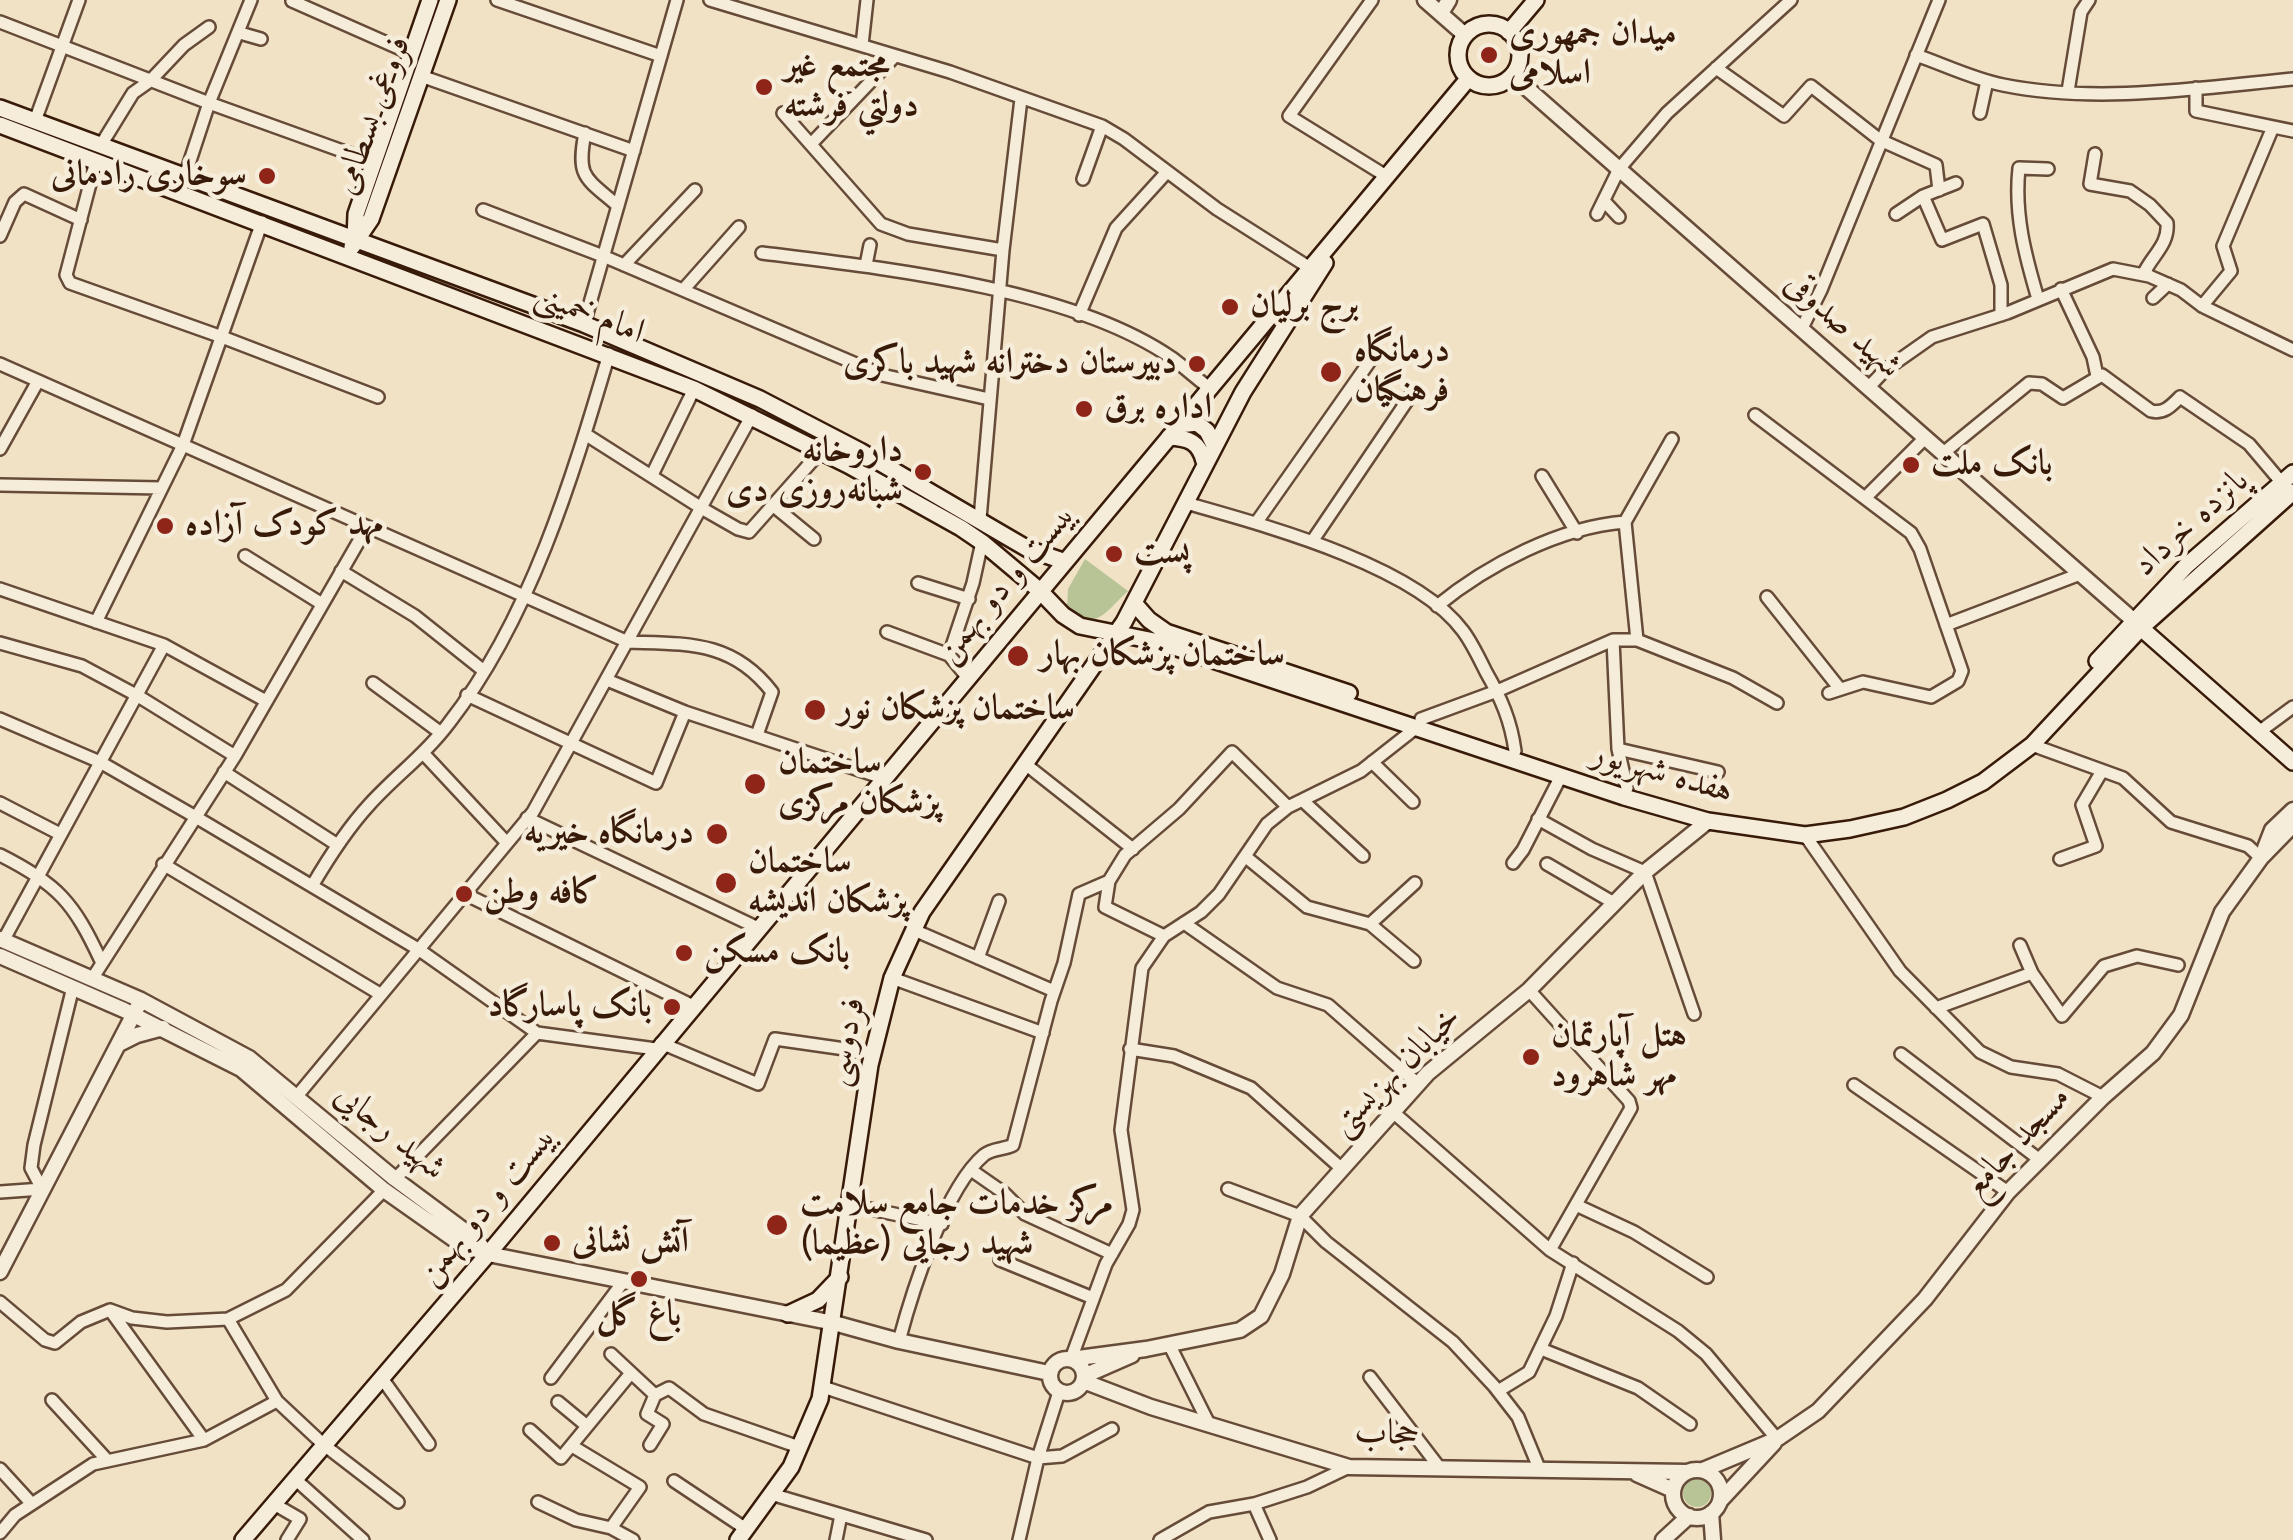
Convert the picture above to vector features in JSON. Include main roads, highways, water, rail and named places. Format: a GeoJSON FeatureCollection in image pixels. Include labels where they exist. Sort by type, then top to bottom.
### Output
{"type":"FeatureCollection","features":[{"type":"Feature","properties":{"kind":"main road","name":"فروغی بسطامی"},"geometry":{"type":"LineString","coordinates":[[355,239],[356,214],[430,0]]}},
{"type":"Feature","properties":{"kind":"main road","name":"فروغی بسطامی"},"geometry":{"type":"LineString","coordinates":[[355,239],[371,219],[448,0]]}},
{"type":"Feature","properties":{"kind":"main road"},"geometry":{"type":"LineString","coordinates":[[1509,32],[1536,0]]}},
{"type":"Feature","properties":{"kind":"main road"},"geometry":{"type":"LineString","coordinates":[[1491,24],[1509,32],[1520,58],[1513,76],[1496,86],[1472,82],[1458,62],[1457,52],[1465,35],[1491,24]]}},
{"type":"Feature","properties":{"kind":"main road"},"geometry":{"type":"LineString","coordinates":[[1134,603],[1204,462],[1306,290],[1342,240],[1472,82]]}},
{"type":"Feature","properties":{"kind":"main road","name":"بیست و دو بهمن"},"geometry":{"type":"LineString","coordinates":[[243,1540],[886,779],[1208,387],[1386,176],[1472,82]]}},
{"type":"Feature","properties":{"kind":"main road","name":"امام خمینی"},"geometry":{"type":"LineString","coordinates":[[0,108],[262,222],[609,354],[752,416],[896,491],[982,542],[1080,626],[1116,634]]}},
{"type":"Feature","properties":{"kind":"main road","name":"امام خمینی"},"geometry":{"type":"LineString","coordinates":[[0,125],[184,176],[584,324],[760,399],[1028,549],[1063,561]]}},
{"type":"Feature","properties":{"kind":"main road"},"geometry":{"type":"LineString","coordinates":[[348,255],[355,239]]}},
{"type":"Feature","properties":{"kind":"main road"},"geometry":{"type":"LineString","coordinates":[[1174,431],[1196,422],[1207,430],[1214,445]]}},
{"type":"Feature","properties":{"kind":"main road"},"geometry":{"type":"LineString","coordinates":[[1174,431],[1201,448],[1204,462]]}},
{"type":"Feature","properties":{"kind":"main road","name":"پانزده خرداد"},"geometry":{"type":"LineString","coordinates":[[2137,624],[2290,487]]}},
{"type":"Feature","properties":{"kind":"main road","name":"هفده شهریور"},"geometry":{"type":"LineString","coordinates":[[1134,603],[1148,620],[1166,632],[1561,776],[1711,816],[1805,835],[1872,824],[1929,808],[1983,782],[2032,745],[2137,624]]}},
{"type":"Feature","properties":{"kind":"main road","name":"فردوسی"},"geometry":{"type":"LineString","coordinates":[[742,1535],[790,1466],[822,1387],[873,1052],[892,978],[922,912],[1134,603]]}},
{"type":"Feature","properties":{"kind":"main road","name":"شهید صدوقی"},"geometry":{"type":"LineString","coordinates":[[2137,624],[2293,762]]}},
{"type":"Feature","properties":{"kind":"main road","name":"هفده شهریور"},"geometry":{"type":"LineString","coordinates":[[1116,634],[1158,642],[1515,750],[1711,816],[1805,826],[1902,808],[1978,774],[2026,738],[2137,624]]}},
{"type":"Feature","properties":{"kind":"main road"},"geometry":{"type":"LineString","coordinates":[[788,1314],[818,1300],[840,1277]]}},
{"type":"Feature","properties":{"kind":"place","name":"میدان جمهوری اسلامی"},"geometry":{"type":"Point","coordinates":[1489,55]}},
{"type":"Feature","properties":{"kind":"place","name":"مجتمع غير دولتي فرشته"},"geometry":{"type":"Point","coordinates":[764,87]}},
{"type":"Feature","properties":{"kind":"place","name":"سوخاری رادمانی"},"geometry":{"type":"Point","coordinates":[267,176]}},
{"type":"Feature","properties":{"kind":"place","name":"برج برلیان"},"geometry":{"type":"Point","coordinates":[1230,307]}},
{"type":"Feature","properties":{"kind":"place","name":"دبیرستان دخترانه شهید باکری"},"geometry":{"type":"Point","coordinates":[1197,364]}},
{"type":"Feature","properties":{"kind":"place","name":"درمانگاه فرهنگیان"},"geometry":{"type":"Point","coordinates":[1331,372]}},
{"type":"Feature","properties":{"kind":"place","name":"اداره برق"},"geometry":{"type":"Point","coordinates":[1084,409]}},
{"type":"Feature","properties":{"kind":"place","name":"بانک ملت"},"geometry":{"type":"Point","coordinates":[1911,465]}},
{"type":"Feature","properties":{"kind":"place","name":"داروخانه شبانه‌روزی دی"},"geometry":{"type":"Point","coordinates":[923,472]}},
{"type":"Feature","properties":{"kind":"place","name":"مهد کودک آزاده"},"geometry":{"type":"Point","coordinates":[165,526]}},
{"type":"Feature","properties":{"kind":"place","name":"پست"},"geometry":{"type":"Point","coordinates":[1114,554]}},
{"type":"Feature","properties":{"kind":"place","name":"ساختمان پزشکان بهار"},"geometry":{"type":"Point","coordinates":[1018,656]}},
{"type":"Feature","properties":{"kind":"place","name":"ساختمان پزشکان نور"},"geometry":{"type":"Point","coordinates":[815,710]}},
{"type":"Feature","properties":{"kind":"place","name":"ساختمان پزشکان مرکزی"},"geometry":{"type":"Point","coordinates":[755,784]}},
{"type":"Feature","properties":{"kind":"place","name":"درمانگاه خیریه"},"geometry":{"type":"Point","coordinates":[717,834]}},
{"type":"Feature","properties":{"kind":"place","name":"ساختمان پزشکان اندیشه"},"geometry":{"type":"Point","coordinates":[726,883]}},
{"type":"Feature","properties":{"kind":"place","name":"کافه وطن"},"geometry":{"type":"Point","coordinates":[464,894]}},
{"type":"Feature","properties":{"kind":"place","name":"بانک مسکن"},"geometry":{"type":"Point","coordinates":[684,953]}},
{"type":"Feature","properties":{"kind":"place","name":"بانک پاسارگاد"},"geometry":{"type":"Point","coordinates":[672,1007]}},
{"type":"Feature","properties":{"kind":"place","name":"هتل آپارتمان مهر شاهرود"},"geometry":{"type":"Point","coordinates":[1531,1057]}},
{"type":"Feature","properties":{"kind":"place","name":"مرکز خدمات جامع سلامت شهید رجایی (عظیما)"},"geometry":{"type":"Point","coordinates":[777,1225]}},
{"type":"Feature","properties":{"kind":"place","name":"آتش نشانی"},"geometry":{"type":"Point","coordinates":[552,1243]}},
{"type":"Feature","properties":{"kind":"place","name":"باغ گل"},"geometry":{"type":"Point","coordinates":[639,1279]}}]}
